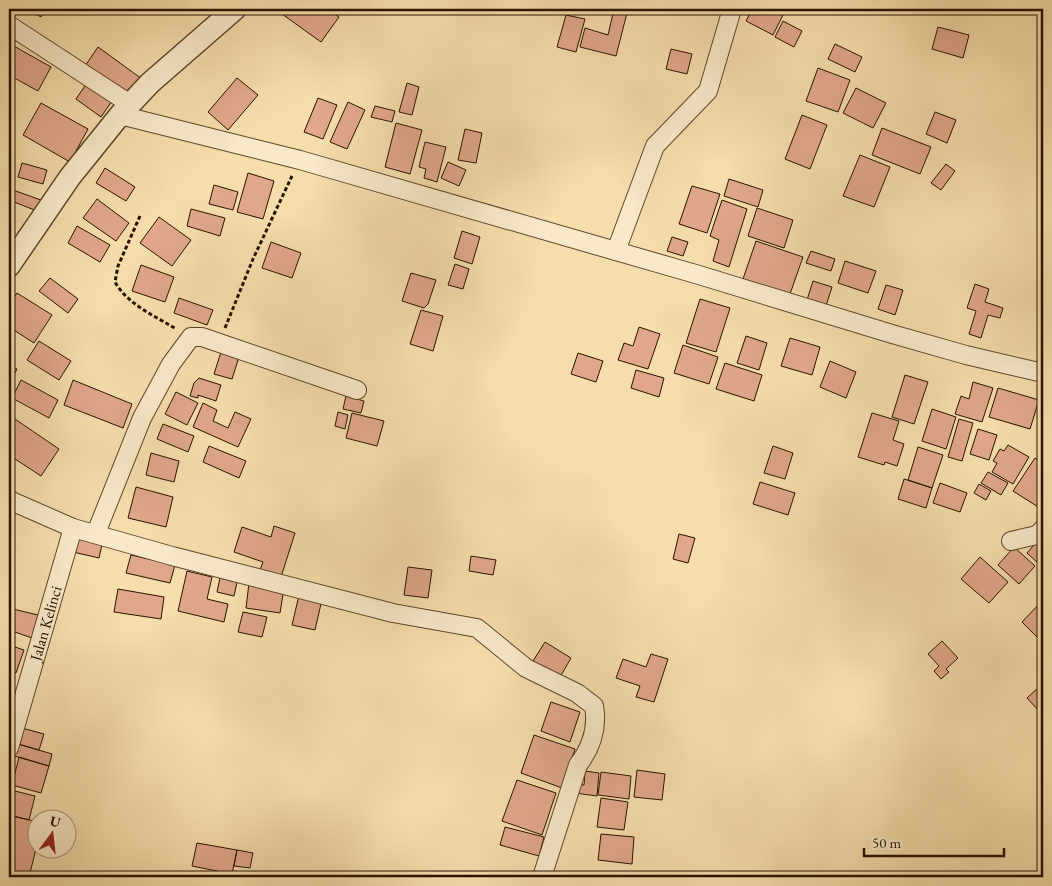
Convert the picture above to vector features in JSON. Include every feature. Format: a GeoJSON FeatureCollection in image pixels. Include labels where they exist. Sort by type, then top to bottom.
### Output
{"type":"FeatureCollection","features":[{"type":"Feature","properties":{"kind":"street"},"geometry":{"type":"LineString","coordinates":[[9,266],[70,177],[125,110],[150,83],[235,9]]}},
{"type":"Feature","properties":{"kind":"street"},"geometry":{"type":"LineString","coordinates":[[616,251],[655,146],[708,91],[732,9]]}},
{"type":"Feature","properties":{"kind":"street"},"geometry":{"type":"LineString","coordinates":[[9,26],[125,110],[616,251],[910,340],[1043,373]]}},
{"type":"Feature","properties":{"kind":"street"},"geometry":{"type":"LineString","coordinates":[[96,533],[134,436],[150,401],[185,342],[191,337],[197,336],[219,343],[357,390]]}},
{"type":"Feature","properties":{"kind":"street"},"geometry":{"type":"LineString","coordinates":[[9,500],[73,528],[172,556],[393,613],[477,628],[526,668],[576,693],[594,706],[594,730],[589,750],[578,765],[542,877]]}},
{"type":"Feature","properties":{"kind":"street","name":"Jalan Kelinci"},"geometry":{"type":"LineString","coordinates":[[9,748],[73,528]]}},
{"type":"Feature","properties":{"kind":"street"},"geometry":{"type":"LineString","coordinates":[[1011,541],[1037,535],[1043,529]]}},
{"type":"Feature","properties":{"kind":"path"},"geometry":{"type":"LineString","coordinates":[[219,343],[254,259],[300,160]]}},
{"type":"Feature","properties":{"kind":"path"},"geometry":{"type":"LineString","coordinates":[[140,216],[118,266],[115,282],[121,292],[128,298],[191,337]]}},
{"type":"Feature","properties":{"kind":"building"},"geometry":{"type":"Polygon","coordinates":[[[26,9],[46,9],[41,17],[26,9]]]}},
{"type":"Feature","properties":{"kind":"building"},"geometry":{"type":"Polygon","coordinates":[[[275,9],[327,9],[339,17],[321,42],[275,9]]]}},
{"type":"Feature","properties":{"kind":"building"},"geometry":{"type":"Polygon","coordinates":[[[614,9],[627,13],[616,56],[580,47],[585,28],[608,35],[614,9]]]}},
{"type":"Feature","properties":{"kind":"building"},"geometry":{"type":"Polygon","coordinates":[[[752,9],[775,9],[784,13],[773,35],[746,21],[752,9]]]}},
{"type":"Feature","properties":{"kind":"building"},"geometry":{"type":"Polygon","coordinates":[[[566,15],[585,19],[576,52],[557,47],[566,15]]]}},
{"type":"Feature","properties":{"kind":"building"},"geometry":{"type":"Polygon","coordinates":[[[783,21],[802,31],[794,47],[775,37],[783,21]]]}},
{"type":"Feature","properties":{"kind":"building"},"geometry":{"type":"Polygon","coordinates":[[[938,27],[969,35],[963,58],[932,49],[938,27]]]}},
{"type":"Feature","properties":{"kind":"building"},"geometry":{"type":"Polygon","coordinates":[[[835,44],[862,57],[855,72],[828,59],[835,44]]]}},
{"type":"Feature","properties":{"kind":"building"},"geometry":{"type":"Polygon","coordinates":[[[12,45],[51,67],[38,91],[9,75],[9,51],[12,45]]]}},
{"type":"Feature","properties":{"kind":"building"},"geometry":{"type":"Polygon","coordinates":[[[98,47],[142,79],[128,97],[85,66],[98,47]]]}},
{"type":"Feature","properties":{"kind":"building"},"geometry":{"type":"Polygon","coordinates":[[[671,49],[692,54],[687,74],[666,69],[671,49]]]}},
{"type":"Feature","properties":{"kind":"building"},"geometry":{"type":"Polygon","coordinates":[[[818,68],[850,80],[838,112],[806,101],[818,68]]]}},
{"type":"Feature","properties":{"kind":"building"},"geometry":{"type":"Polygon","coordinates":[[[237,78],[258,95],[228,130],[208,112],[237,78]]]}},
{"type":"Feature","properties":{"kind":"building"},"geometry":{"type":"Polygon","coordinates":[[[87,83],[112,101],[101,117],[76,99],[87,83]]]}},
{"type":"Feature","properties":{"kind":"building"},"geometry":{"type":"Polygon","coordinates":[[[407,83],[419,87],[412,115],[399,112],[407,83]]]}},
{"type":"Feature","properties":{"kind":"building"},"geometry":{"type":"Polygon","coordinates":[[[856,88],[886,103],[873,128],[843,113],[856,88]]]}},
{"type":"Feature","properties":{"kind":"building"},"geometry":{"type":"Polygon","coordinates":[[[318,98],[337,105],[323,139],[304,132],[318,98]]]}},
{"type":"Feature","properties":{"kind":"building"},"geometry":{"type":"Polygon","coordinates":[[[348,102],[365,110],[347,149],[330,142],[348,102]]]}},
{"type":"Feature","properties":{"kind":"building"},"geometry":{"type":"Polygon","coordinates":[[[41,103],[88,129],[70,162],[23,135],[41,103]]]}},
{"type":"Feature","properties":{"kind":"building"},"geometry":{"type":"Polygon","coordinates":[[[375,106],[395,111],[392,122],[371,117],[375,106]]]}},
{"type":"Feature","properties":{"kind":"building"},"geometry":{"type":"Polygon","coordinates":[[[935,112],[956,120],[947,143],[926,134],[935,112]]]}},
{"type":"Feature","properties":{"kind":"building"},"geometry":{"type":"Polygon","coordinates":[[[802,115],[827,125],[810,169],[785,159],[802,115]]]}},
{"type":"Feature","properties":{"kind":"building"},"geometry":{"type":"Polygon","coordinates":[[[396,123],[422,130],[410,174],[385,167],[396,123]]]}},
{"type":"Feature","properties":{"kind":"building"},"geometry":{"type":"Polygon","coordinates":[[[882,128],[931,147],[920,174],[872,155],[882,128]]]}},
{"type":"Feature","properties":{"kind":"building"},"geometry":{"type":"Polygon","coordinates":[[[465,129],[482,133],[476,163],[458,160],[465,129]]]}},
{"type":"Feature","properties":{"kind":"building"},"geometry":{"type":"Polygon","coordinates":[[[425,142],[446,147],[437,182],[424,178],[426,169],[419,167],[425,142]]]}},
{"type":"Feature","properties":{"kind":"building"},"geometry":{"type":"Polygon","coordinates":[[[860,155],[890,167],[874,207],[843,196],[860,155]]]}},
{"type":"Feature","properties":{"kind":"building"},"geometry":{"type":"Polygon","coordinates":[[[448,162],[466,170],[459,186],[441,178],[448,162]]]}},
{"type":"Feature","properties":{"kind":"building"},"geometry":{"type":"Polygon","coordinates":[[[22,163],[47,170],[43,184],[18,177],[22,163]]]}},
{"type":"Feature","properties":{"kind":"building"},"geometry":{"type":"Polygon","coordinates":[[[946,164],[955,171],[941,190],[931,183],[946,164]]]}},
{"type":"Feature","properties":{"kind":"building"},"geometry":{"type":"Polygon","coordinates":[[[105,168],[135,187],[126,201],[96,183],[105,168]]]}},
{"type":"Feature","properties":{"kind":"building"},"geometry":{"type":"Polygon","coordinates":[[[248,173],[274,181],[263,219],[237,212],[248,173]]]}},
{"type":"Feature","properties":{"kind":"building"},"geometry":{"type":"Polygon","coordinates":[[[729,179],[763,190],[758,207],[724,196],[729,179]]]}},
{"type":"Feature","properties":{"kind":"building"},"geometry":{"type":"Polygon","coordinates":[[[214,185],[238,192],[233,210],[209,204],[214,185]]]}},
{"type":"Feature","properties":{"kind":"building"},"geometry":{"type":"Polygon","coordinates":[[[692,186],[720,194],[707,233],[679,224],[692,186]]]}},
{"type":"Feature","properties":{"kind":"building"},"geometry":{"type":"Polygon","coordinates":[[[10,189],[41,200],[37,211],[9,200],[10,189]]]}},
{"type":"Feature","properties":{"kind":"building"},"geometry":{"type":"Polygon","coordinates":[[[97,199],[129,223],[116,241],[83,218],[97,199]]]}},
{"type":"Feature","properties":{"kind":"building"},"geometry":{"type":"Polygon","coordinates":[[[722,200],[747,209],[729,267],[713,261],[719,240],[710,236],[722,200]]]}},
{"type":"Feature","properties":{"kind":"building"},"geometry":{"type":"Polygon","coordinates":[[[757,208],[793,220],[784,248],[748,236],[757,208]]]}},
{"type":"Feature","properties":{"kind":"building"},"geometry":{"type":"Polygon","coordinates":[[[191,209],[225,218],[220,236],[187,226],[191,209]]]}},
{"type":"Feature","properties":{"kind":"building"},"geometry":{"type":"Polygon","coordinates":[[[159,217],[191,240],[172,266],[140,243],[159,217]]]}},
{"type":"Feature","properties":{"kind":"building"},"geometry":{"type":"Polygon","coordinates":[[[77,226],[110,245],[100,262],[68,243],[77,226]]]}},
{"type":"Feature","properties":{"kind":"building"},"geometry":{"type":"Polygon","coordinates":[[[462,231],[480,237],[472,264],[454,258],[462,231]]]}},
{"type":"Feature","properties":{"kind":"building"},"geometry":{"type":"Polygon","coordinates":[[[672,237],[688,242],[683,256],[667,251],[672,237]]]}},
{"type":"Feature","properties":{"kind":"building"},"geometry":{"type":"Polygon","coordinates":[[[756,241],[803,257],[790,294],[743,279],[756,241]]]}},
{"type":"Feature","properties":{"kind":"building"},"geometry":{"type":"Polygon","coordinates":[[[271,242],[301,253],[292,278],[262,268],[271,242]]]}},
{"type":"Feature","properties":{"kind":"building"},"geometry":{"type":"Polygon","coordinates":[[[811,251],[835,259],[831,271],[806,263],[811,251]]]}},
{"type":"Feature","properties":{"kind":"building"},"geometry":{"type":"Polygon","coordinates":[[[845,261],[876,271],[868,293],[838,283],[845,261]]]}},
{"type":"Feature","properties":{"kind":"building"},"geometry":{"type":"Polygon","coordinates":[[[455,264],[469,269],[463,289],[448,285],[455,264]]]}},
{"type":"Feature","properties":{"kind":"building"},"geometry":{"type":"Polygon","coordinates":[[[141,265],[174,277],[165,302],[132,291],[141,265]]]}},
{"type":"Feature","properties":{"kind":"building"},"geometry":{"type":"Polygon","coordinates":[[[411,273],[436,280],[428,304],[424,308],[402,301],[411,273]]]}},
{"type":"Feature","properties":{"kind":"building"},"geometry":{"type":"Polygon","coordinates":[[[50,278],[78,299],[68,313],[39,291],[50,278]]]}},
{"type":"Feature","properties":{"kind":"building"},"geometry":{"type":"Polygon","coordinates":[[[813,281],[832,287],[825,309],[806,303],[813,281]]]}},
{"type":"Feature","properties":{"kind":"building"},"geometry":{"type":"Polygon","coordinates":[[[975,284],[989,289],[985,302],[1003,308],[1000,318],[988,315],[981,338],[969,334],[976,311],[967,308],[975,284]]]}},
{"type":"Feature","properties":{"kind":"building"},"geometry":{"type":"Polygon","coordinates":[[[886,285],[903,290],[895,315],[878,309],[886,285]]]}},
{"type":"Feature","properties":{"kind":"building"},"geometry":{"type":"Polygon","coordinates":[[[17,293],[52,315],[34,343],[9,327],[9,305],[17,293]]]}},
{"type":"Feature","properties":{"kind":"building"},"geometry":{"type":"Polygon","coordinates":[[[179,298],[213,310],[207,325],[174,313],[179,298]]]}},
{"type":"Feature","properties":{"kind":"building"},"geometry":{"type":"Polygon","coordinates":[[[700,299],[730,308],[716,352],[686,343],[700,299]]]}},
{"type":"Feature","properties":{"kind":"building"},"geometry":{"type":"Polygon","coordinates":[[[421,310],[443,316],[433,351],[410,344],[421,310]]]}},
{"type":"Feature","properties":{"kind":"building"},"geometry":{"type":"Polygon","coordinates":[[[639,327],[660,334],[648,369],[618,360],[624,343],[633,346],[639,327]]]}},
{"type":"Feature","properties":{"kind":"building"},"geometry":{"type":"Polygon","coordinates":[[[746,336],[767,343],[759,370],[737,363],[746,336]]]}},
{"type":"Feature","properties":{"kind":"building"},"geometry":{"type":"Polygon","coordinates":[[[790,338],[820,347],[812,375],[781,366],[790,338]]]}},
{"type":"Feature","properties":{"kind":"building"},"geometry":{"type":"Polygon","coordinates":[[[39,341],[71,361],[59,380],[27,360],[39,341]]]}},
{"type":"Feature","properties":{"kind":"building"},"geometry":{"type":"Polygon","coordinates":[[[683,345],[718,357],[709,384],[674,373],[683,345]]]}},
{"type":"Feature","properties":{"kind":"building"},"geometry":{"type":"Polygon","coordinates":[[[221,352],[239,357],[232,379],[214,374],[221,352]]]}},
{"type":"Feature","properties":{"kind":"building"},"geometry":{"type":"Polygon","coordinates":[[[578,353],[603,361],[596,382],[571,374],[578,353]]]}},
{"type":"Feature","properties":{"kind":"building"},"geometry":{"type":"Polygon","coordinates":[[[830,361],[856,372],[846,398],[820,387],[830,361]]]}},
{"type":"Feature","properties":{"kind":"building"},"geometry":{"type":"Polygon","coordinates":[[[725,363],[762,375],[754,401],[716,389],[725,363]]]}},
{"type":"Feature","properties":{"kind":"building"},"geometry":{"type":"Polygon","coordinates":[[[9,365],[17,369],[9,384],[9,365]]]}},
{"type":"Feature","properties":{"kind":"building"},"geometry":{"type":"Polygon","coordinates":[[[636,370],[664,378],[659,397],[631,388],[636,370]]]}},
{"type":"Feature","properties":{"kind":"building"},"geometry":{"type":"Polygon","coordinates":[[[905,375],[928,382],[914,424],[892,417],[905,375]]]}},
{"type":"Feature","properties":{"kind":"building"},"geometry":{"type":"Polygon","coordinates":[[[199,378],[221,385],[216,401],[198,395],[198,398],[190,396],[194,383],[199,378]]]}},
{"type":"Feature","properties":{"kind":"building"},"geometry":{"type":"Polygon","coordinates":[[[21,380],[58,400],[49,418],[12,398],[21,380]]]}},
{"type":"Feature","properties":{"kind":"building"},"geometry":{"type":"Polygon","coordinates":[[[73,380],[132,404],[123,428],[64,405],[73,380]]]}},
{"type":"Feature","properties":{"kind":"building"},"geometry":{"type":"Polygon","coordinates":[[[973,382],[993,388],[982,422],[955,414],[961,396],[969,399],[973,382]]]}},
{"type":"Feature","properties":{"kind":"building"},"geometry":{"type":"Polygon","coordinates":[[[998,388],[1039,400],[1030,429],[989,417],[998,388]]]}},
{"type":"Feature","properties":{"kind":"building"},"geometry":{"type":"Polygon","coordinates":[[[176,392],[198,403],[187,425],[165,414],[176,392]]]}},
{"type":"Feature","properties":{"kind":"building"},"geometry":{"type":"Polygon","coordinates":[[[346,396],[364,401],[361,413],[343,409],[346,396]]]}},
{"type":"Feature","properties":{"kind":"building"},"geometry":{"type":"Polygon","coordinates":[[[203,403],[217,410],[213,421],[228,428],[235,412],[251,419],[238,447],[193,427],[203,403]]]}},
{"type":"Feature","properties":{"kind":"building"},"geometry":{"type":"Polygon","coordinates":[[[932,409],[956,417],[946,449],[922,441],[932,409]]]}},
{"type":"Feature","properties":{"kind":"building"},"geometry":{"type":"Polygon","coordinates":[[[338,412],[348,415],[345,429],[335,426],[338,412]]]}},
{"type":"Feature","properties":{"kind":"building"},"geometry":{"type":"Polygon","coordinates":[[[352,413],[384,421],[377,446],[346,438],[352,413]]]}},
{"type":"Feature","properties":{"kind":"building"},"geometry":{"type":"Polygon","coordinates":[[[872,413],[899,421],[893,440],[904,444],[897,466],[885,462],[884,465],[858,457],[872,413]]]}},
{"type":"Feature","properties":{"kind":"building"},"geometry":{"type":"Polygon","coordinates":[[[9,415],[59,449],[41,476],[9,455],[11,445],[9,443],[9,415]]]}},
{"type":"Feature","properties":{"kind":"building"},"geometry":{"type":"Polygon","coordinates":[[[959,419],[973,423],[962,461],[948,457],[959,419]]]}},
{"type":"Feature","properties":{"kind":"building"},"geometry":{"type":"Polygon","coordinates":[[[163,424],[194,436],[188,452],[157,439],[163,424]]]}},
{"type":"Feature","properties":{"kind":"building"},"geometry":{"type":"Polygon","coordinates":[[[1043,424],[1043,443],[1039,442],[1043,424]]]}},
{"type":"Feature","properties":{"kind":"building"},"geometry":{"type":"Polygon","coordinates":[[[978,429],[997,435],[989,460],[970,454],[978,429]]]}},
{"type":"Feature","properties":{"kind":"building"},"geometry":{"type":"Polygon","coordinates":[[[1008,445],[1029,457],[1013,484],[992,472],[997,463],[993,461],[1000,449],[1004,451],[1008,445]]]}},
{"type":"Feature","properties":{"kind":"building"},"geometry":{"type":"Polygon","coordinates":[[[209,446],[246,461],[239,478],[203,462],[209,446]]]}},
{"type":"Feature","properties":{"kind":"building"},"geometry":{"type":"Polygon","coordinates":[[[773,446],[793,453],[785,479],[764,473],[773,446]]]}},
{"type":"Feature","properties":{"kind":"building"},"geometry":{"type":"Polygon","coordinates":[[[918,447],[943,455],[932,488],[908,480],[918,447]]]}},
{"type":"Feature","properties":{"kind":"building"},"geometry":{"type":"Polygon","coordinates":[[[151,453],[179,461],[174,482],[146,475],[151,453]]]}},
{"type":"Feature","properties":{"kind":"building"},"geometry":{"type":"Polygon","coordinates":[[[1035,458],[1043,463],[1043,510],[1013,491],[1035,458]]]}},
{"type":"Feature","properties":{"kind":"building"},"geometry":{"type":"Polygon","coordinates":[[[988,472],[1008,483],[1001,495],[981,483],[988,472]]]}},
{"type":"Feature","properties":{"kind":"building"},"geometry":{"type":"Polygon","coordinates":[[[904,479],[932,488],[926,508],[898,499],[904,479]]]}},
{"type":"Feature","properties":{"kind":"building"},"geometry":{"type":"Polygon","coordinates":[[[760,482],[795,493],[788,515],[753,504],[760,482]]]}},
{"type":"Feature","properties":{"kind":"building"},"geometry":{"type":"Polygon","coordinates":[[[940,483],[967,493],[960,512],[933,503],[940,483]]]}},
{"type":"Feature","properties":{"kind":"building"},"geometry":{"type":"Polygon","coordinates":[[[979,484],[991,491],[986,500],[974,493],[979,484]]]}},
{"type":"Feature","properties":{"kind":"building"},"geometry":{"type":"Polygon","coordinates":[[[136,487],[173,497],[166,527],[128,518],[136,487]]]}},
{"type":"Feature","properties":{"kind":"building"},"geometry":{"type":"Polygon","coordinates":[[[274,526],[295,533],[281,577],[260,570],[263,562],[234,552],[242,527],[271,537],[274,526]]]}},
{"type":"Feature","properties":{"kind":"building"},"geometry":{"type":"Polygon","coordinates":[[[77,534],[103,540],[99,558],[73,552],[77,534]]]}},
{"type":"Feature","properties":{"kind":"building"},"geometry":{"type":"Polygon","coordinates":[[[679,534],[695,538],[688,563],[673,559],[679,534]]]}},
{"type":"Feature","properties":{"kind":"building"},"geometry":{"type":"Polygon","coordinates":[[[1043,535],[1043,560],[1039,564],[1027,553],[1043,535]]]}},
{"type":"Feature","properties":{"kind":"building"},"geometry":{"type":"Polygon","coordinates":[[[1014,547],[1035,566],[1019,584],[998,565],[1014,547]]]}},
{"type":"Feature","properties":{"kind":"building"},"geometry":{"type":"Polygon","coordinates":[[[131,555],[175,565],[170,583],[126,573],[131,555]]]}},
{"type":"Feature","properties":{"kind":"building"},"geometry":{"type":"Polygon","coordinates":[[[471,556],[496,560],[493,575],[469,571],[471,556]]]}},
{"type":"Feature","properties":{"kind":"building"},"geometry":{"type":"Polygon","coordinates":[[[980,557],[1008,582],[989,603],[961,579],[980,557]]]}},
{"type":"Feature","properties":{"kind":"building"},"geometry":{"type":"Polygon","coordinates":[[[408,567],[432,570],[428,598],[404,595],[408,567]]]}},
{"type":"Feature","properties":{"kind":"building"},"geometry":{"type":"Polygon","coordinates":[[[187,571],[212,577],[207,599],[228,604],[224,622],[178,611],[187,571]]]}},
{"type":"Feature","properties":{"kind":"building"},"geometry":{"type":"Polygon","coordinates":[[[220,578],[237,582],[234,596],[217,592],[220,578]]]}},
{"type":"Feature","properties":{"kind":"building"},"geometry":{"type":"Polygon","coordinates":[[[249,583],[284,588],[280,613],[246,608],[249,583]]]}},
{"type":"Feature","properties":{"kind":"building"},"geometry":{"type":"Polygon","coordinates":[[[118,589],[164,597],[161,619],[114,612],[118,589]]]}},
{"type":"Feature","properties":{"kind":"building"},"geometry":{"type":"Polygon","coordinates":[[[300,591],[323,595],[315,630],[292,625],[300,591]]]}},
{"type":"Feature","properties":{"kind":"building"},"geometry":{"type":"Polygon","coordinates":[[[1043,600],[1043,630],[1037,637],[1022,622],[1043,600]]]}},
{"type":"Feature","properties":{"kind":"building"},"geometry":{"type":"Polygon","coordinates":[[[13,609],[38,615],[32,638],[9,630],[9,619],[13,609]]]}},
{"type":"Feature","properties":{"kind":"building"},"geometry":{"type":"Polygon","coordinates":[[[243,612],[267,617],[262,637],[238,632],[243,612]]]}},
{"type":"Feature","properties":{"kind":"building"},"geometry":{"type":"Polygon","coordinates":[[[942,641],[958,658],[946,669],[949,672],[941,679],[934,671],[939,666],[928,654],[942,641]]]}},
{"type":"Feature","properties":{"kind":"building"},"geometry":{"type":"Polygon","coordinates":[[[545,642],[571,658],[560,677],[533,661],[545,642]]]}},
{"type":"Feature","properties":{"kind":"building"},"geometry":{"type":"Polygon","coordinates":[[[9,645],[24,650],[16,673],[9,670],[9,645]]]}},
{"type":"Feature","properties":{"kind":"building"},"geometry":{"type":"Polygon","coordinates":[[[651,654],[668,659],[654,702],[636,697],[640,686],[616,678],[623,659],[646,667],[651,654]]]}},
{"type":"Feature","properties":{"kind":"building"},"geometry":{"type":"Polygon","coordinates":[[[1038,688],[1043,693],[1043,709],[1040,712],[1027,698],[1038,688]]]}},
{"type":"Feature","properties":{"kind":"building"},"geometry":{"type":"Polygon","coordinates":[[[551,702],[580,712],[570,742],[541,731],[551,702]]]}},
{"type":"Feature","properties":{"kind":"building"},"geometry":{"type":"Polygon","coordinates":[[[22,728],[44,734],[39,750],[18,744],[22,728]]]}},
{"type":"Feature","properties":{"kind":"building"},"geometry":{"type":"Polygon","coordinates":[[[534,735],[575,749],[562,788],[521,773],[534,735]]]}},
{"type":"Feature","properties":{"kind":"building"},"geometry":{"type":"Polygon","coordinates":[[[18,744],[52,754],[49,766],[14,756],[18,744]]]}},
{"type":"Feature","properties":{"kind":"building"},"geometry":{"type":"Polygon","coordinates":[[[19,757],[49,766],[41,793],[12,785],[19,757]]]}},
{"type":"Feature","properties":{"kind":"building"},"geometry":{"type":"Polygon","coordinates":[[[637,770],[665,774],[662,800],[634,797],[637,770]]]}},
{"type":"Feature","properties":{"kind":"building"},"geometry":{"type":"Polygon","coordinates":[[[585,771],[599,773],[597,796],[575,793],[577,784],[584,785],[585,771]]]}},
{"type":"Feature","properties":{"kind":"building"},"geometry":{"type":"Polygon","coordinates":[[[601,772],[631,776],[629,799],[598,795],[601,772]]]}},
{"type":"Feature","properties":{"kind":"building"},"geometry":{"type":"Polygon","coordinates":[[[517,780],[556,793],[542,835],[502,821],[517,780]]]}},
{"type":"Feature","properties":{"kind":"building"},"geometry":{"type":"Polygon","coordinates":[[[11,790],[35,796],[32,808],[28,808],[28,820],[9,815],[11,790]]]}},
{"type":"Feature","properties":{"kind":"building"},"geometry":{"type":"Polygon","coordinates":[[[601,798],[628,802],[624,830],[597,827],[601,798]]]}},
{"type":"Feature","properties":{"kind":"building"},"geometry":{"type":"Polygon","coordinates":[[[9,815],[28,820],[28,858],[34,858],[29,877],[9,875],[9,815]]]}},
{"type":"Feature","properties":{"kind":"building"},"geometry":{"type":"Polygon","coordinates":[[[505,827],[544,837],[539,856],[500,845],[505,827]]]}},
{"type":"Feature","properties":{"kind":"building"},"geometry":{"type":"Polygon","coordinates":[[[601,834],[634,837],[632,864],[598,860],[601,834]]]}},
{"type":"Feature","properties":{"kind":"building"},"geometry":{"type":"Polygon","coordinates":[[[197,843],[237,850],[232,874],[192,866],[197,843]]]}},
{"type":"Feature","properties":{"kind":"building"},"geometry":{"type":"Polygon","coordinates":[[[237,850],[253,853],[250,868],[234,866],[237,850]]]}}]}
